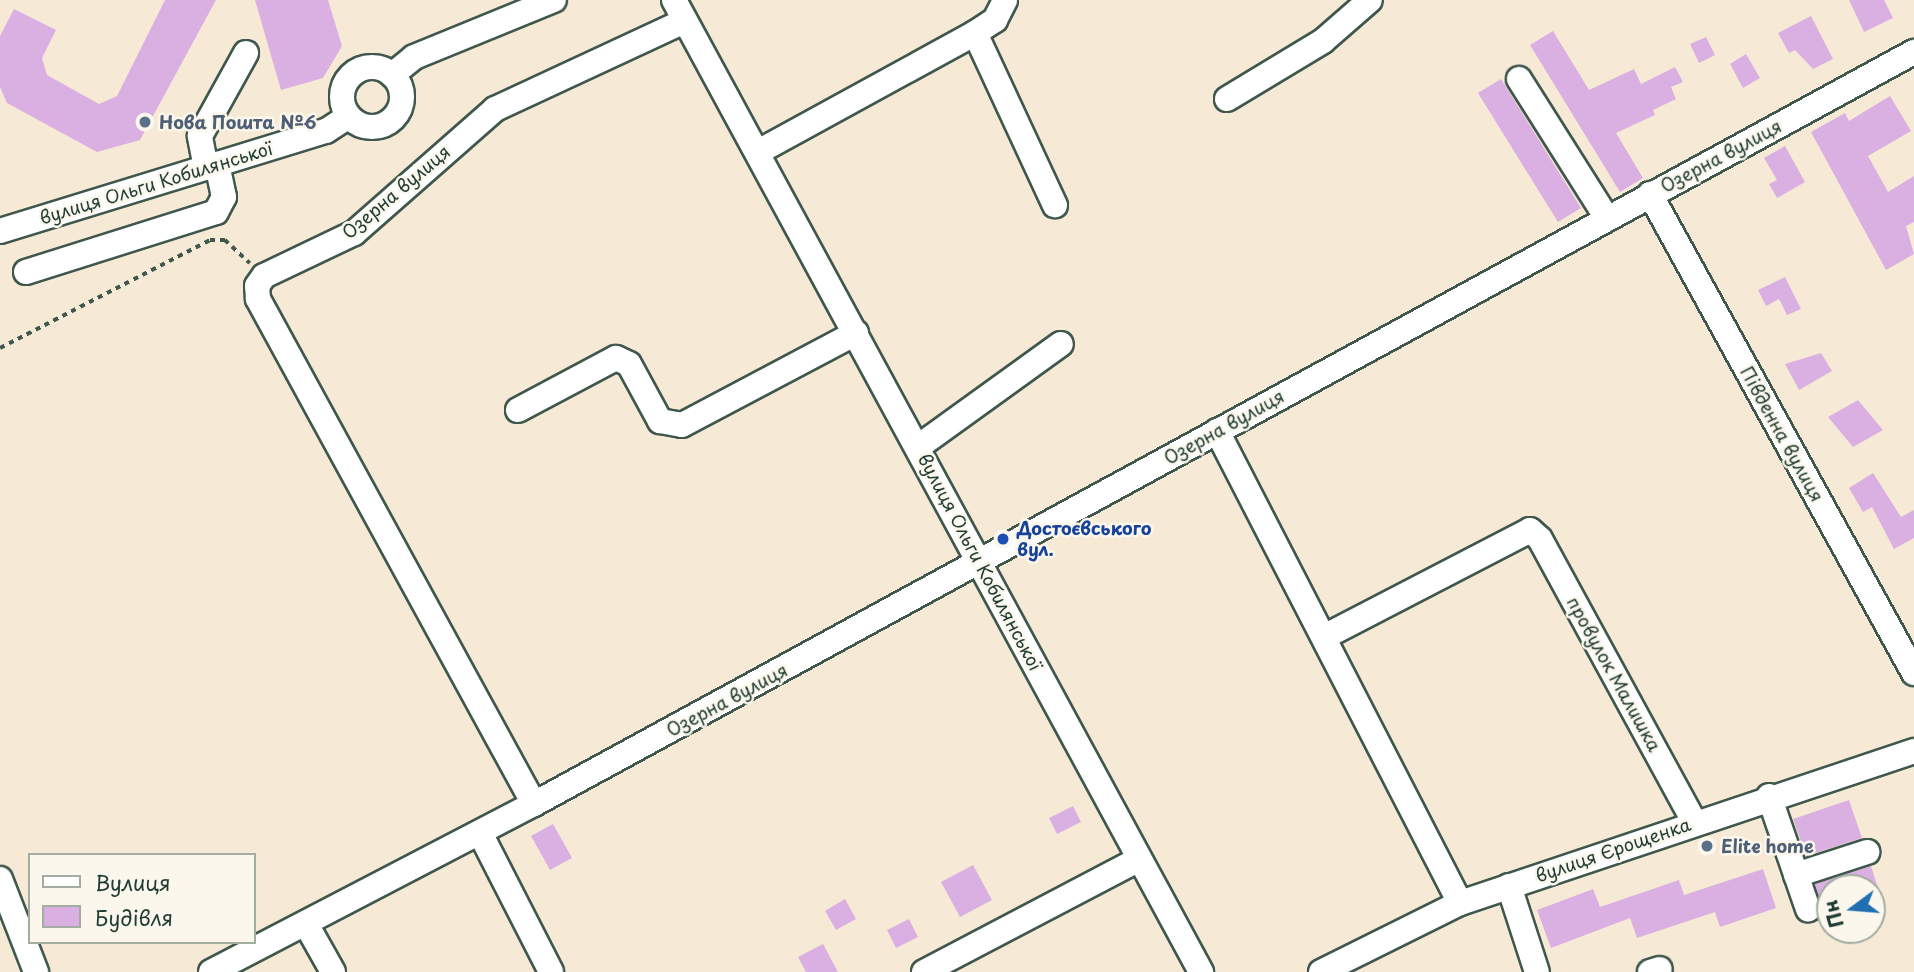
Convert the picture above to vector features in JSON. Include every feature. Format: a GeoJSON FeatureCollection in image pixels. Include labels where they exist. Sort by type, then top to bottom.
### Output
{"type":"FeatureCollection","features":[{"type":"Feature","properties":{"kind":"street"},"geometry":{"type":"LineString","coordinates":[[392,75],[414,57],[554,0]]}},
{"type":"Feature","properties":{"kind":"street"},"geometry":{"type":"LineString","coordinates":[[758,152],[975,33],[995,20],[1005,0]]}},
{"type":"Feature","properties":{"kind":"street"},"geometry":{"type":"LineString","coordinates":[[1227,99],[1323,41],[1370,0]]}},
{"type":"Feature","properties":{"kind":"street","name":"вулиця Ольги Кобилянської"},"geometry":{"type":"LineString","coordinates":[[680,11],[1202,972]]}},
{"type":"Feature","properties":{"kind":"street","name":"Озерна вулиця"},"geometry":{"type":"LineString","coordinates":[[259,281],[354,233],[495,109],[680,11]]}},
{"type":"Feature","properties":{"kind":"street"},"geometry":{"type":"LineString","coordinates":[[975,33],[1055,205]]}},
{"type":"Feature","properties":{"kind":"street"},"geometry":{"type":"LineString","coordinates":[[26,272],[216,212],[224,197],[200,136],[246,52]]}},
{"type":"Feature","properties":{"kind":"street","name":"Озерна вулиця"},"geometry":{"type":"LineString","coordinates":[[211,972],[534,804],[1914,52]]}},
{"type":"Feature","properties":{"kind":"street"},"geometry":{"type":"LineString","coordinates":[[365,69],[392,75],[402,101],[393,119],[365,127],[349,116],[343,98],[349,79],[365,69]]}},
{"type":"Feature","properties":{"kind":"street"},"geometry":{"type":"LineString","coordinates":[[1519,79],[1607,218]]}},
{"type":"Feature","properties":{"kind":"street","name":"вулиця Ольги Кобилянської"},"geometry":{"type":"LineString","coordinates":[[0,231],[326,131],[349,116]]}},
{"type":"Feature","properties":{"kind":"street","name":"Південна вулиця"},"geometry":{"type":"LineString","coordinates":[[1650,194],[1914,673]]}},
{"type":"Feature","properties":{"kind":"street"},"geometry":{"type":"LineString","coordinates":[[259,281],[258,299],[534,804]]}},
{"type":"Feature","properties":{"kind":"street"},"geometry":{"type":"LineString","coordinates":[[519,410],[616,358],[629,364],[660,421],[682,425],[856,333]]}},
{"type":"Feature","properties":{"kind":"street"},"geometry":{"type":"LineString","coordinates":[[918,447],[1060,344]]}},
{"type":"Feature","properties":{"kind":"street"},"geometry":{"type":"LineString","coordinates":[[1217,431],[1460,903]]}},
{"type":"Feature","properties":{"kind":"street","name":"провулок Малишка"},"geometry":{"type":"LineString","coordinates":[[1324,637],[1530,530],[1540,539],[1694,822]]}},
{"type":"Feature","properties":{"kind":"street","name":"вулиця Єрощенка"},"geometry":{"type":"LineString","coordinates":[[1321,972],[1460,903],[1769,796],[1914,751]]}},
{"type":"Feature","properties":{"kind":"street"},"geometry":{"type":"LineString","coordinates":[[1769,796],[1808,909]]}},
{"type":"Feature","properties":{"kind":"street"},"geometry":{"type":"LineString","coordinates":[[480,833],[551,972]]}},
{"type":"Feature","properties":{"kind":"street"},"geometry":{"type":"LineString","coordinates":[[1796,875],[1867,852]]}},
{"type":"Feature","properties":{"kind":"street"},"geometry":{"type":"LineString","coordinates":[[924,972],[1139,859]]}},
{"type":"Feature","properties":{"kind":"street"},"geometry":{"type":"LineString","coordinates":[[0,878],[36,972]]}},
{"type":"Feature","properties":{"kind":"street"},"geometry":{"type":"LineString","coordinates":[[1509,886],[1537,972]]}},
{"type":"Feature","properties":{"kind":"street"},"geometry":{"type":"LineString","coordinates":[[306,924],[332,972]]}},
{"type":"Feature","properties":{"kind":"path"},"geometry":{"type":"LineString","coordinates":[[0,348],[215,239],[240,251],[259,281]]}},
{"type":"Feature","properties":{"kind":"building"},"geometry":{"type":"Polygon","coordinates":[[[165,0],[216,0],[140,140],[97,152],[7,103],[0,87],[0,36],[14,9],[56,30],[42,58],[47,75],[99,104],[117,96],[165,0]]]}},
{"type":"Feature","properties":{"kind":"building"},"geometry":{"type":"Polygon","coordinates":[[[255,0],[328,0],[342,46],[323,78],[281,90],[255,0]]]}},
{"type":"Feature","properties":{"kind":"building"},"geometry":{"type":"Polygon","coordinates":[[[1849,0],[1884,0],[1893,18],[1864,32],[1849,0]]]}},
{"type":"Feature","properties":{"kind":"building"},"geometry":{"type":"Polygon","coordinates":[[[1811,16],[1833,59],[1813,69],[1795,50],[1789,53],[1778,33],[1811,16]]]}},
{"type":"Feature","properties":{"kind":"building"},"geometry":{"type":"Polygon","coordinates":[[[1553,31],[1589,90],[1634,69],[1641,84],[1675,67],[1683,82],[1671,87],[1676,99],[1653,110],[1655,115],[1616,133],[1643,178],[1620,192],[1530,45],[1553,31]]]}},
{"type":"Feature","properties":{"kind":"building"},"geometry":{"type":"Polygon","coordinates":[[[1706,37],[1715,55],[1699,63],[1690,44],[1706,37]]]}},
{"type":"Feature","properties":{"kind":"building"},"geometry":{"type":"Polygon","coordinates":[[[1746,54],[1760,78],[1743,88],[1730,64],[1746,54]]]}},
{"type":"Feature","properties":{"kind":"building"},"geometry":{"type":"Polygon","coordinates":[[[1501,79],[1581,208],[1558,222],[1478,93],[1501,79]]]}},
{"type":"Feature","properties":{"kind":"building"},"geometry":{"type":"Polygon","coordinates":[[[1890,96],[1911,131],[1868,156],[1888,192],[1914,176],[1914,222],[1906,226],[1914,254],[1886,270],[1811,132],[1845,113],[1849,121],[1890,96]]]}},
{"type":"Feature","properties":{"kind":"building"},"geometry":{"type":"Polygon","coordinates":[[[1785,146],[1805,182],[1777,198],[1769,184],[1777,180],[1764,158],[1785,146]]]}},
{"type":"Feature","properties":{"kind":"building"},"geometry":{"type":"Polygon","coordinates":[[[1785,277],[1801,309],[1787,315],[1779,299],[1766,306],[1758,290],[1785,277]]]}},
{"type":"Feature","properties":{"kind":"building"},"geometry":{"type":"Polygon","coordinates":[[[1821,353],[1832,371],[1799,390],[1785,364],[1821,353]]]}},
{"type":"Feature","properties":{"kind":"building"},"geometry":{"type":"Polygon","coordinates":[[[1858,400],[1883,430],[1853,447],[1828,417],[1858,400]]]}},
{"type":"Feature","properties":{"kind":"building"},"geometry":{"type":"Polygon","coordinates":[[[1873,473],[1901,517],[1914,510],[1914,538],[1894,549],[1872,507],[1863,512],[1849,488],[1873,473]]]}},
{"type":"Feature","properties":{"kind":"building"},"geometry":{"type":"Polygon","coordinates":[[[1849,800],[1862,838],[1806,856],[1793,819],[1849,800]]]}},
{"type":"Feature","properties":{"kind":"building"},"geometry":{"type":"Polygon","coordinates":[[[1073,806],[1081,822],[1057,834],[1049,818],[1073,806]]]}},
{"type":"Feature","properties":{"kind":"building"},"geometry":{"type":"Polygon","coordinates":[[[553,824],[572,858],[550,870],[531,836],[553,824]]]}},
{"type":"Feature","properties":{"kind":"building"},"geometry":{"type":"Polygon","coordinates":[[[973,865],[992,900],[960,917],[941,882],[973,865]]]}},
{"type":"Feature","properties":{"kind":"building"},"geometry":{"type":"Polygon","coordinates":[[[1871,866],[1874,874],[1846,874],[1871,866]]]}},
{"type":"Feature","properties":{"kind":"building"},"geometry":{"type":"Polygon","coordinates":[[[1763,869],[1776,908],[1720,927],[1715,912],[1637,938],[1630,918],[1551,948],[1537,910],[1593,889],[1600,907],[1679,880],[1684,895],[1763,869]]]}},
{"type":"Feature","properties":{"kind":"building"},"geometry":{"type":"Polygon","coordinates":[[[845,899],[856,919],[836,930],[825,911],[845,899]]]}},
{"type":"Feature","properties":{"kind":"building"},"geometry":{"type":"Polygon","coordinates":[[[909,919],[918,937],[896,948],[887,930],[909,919]]]}},
{"type":"Feature","properties":{"kind":"building"},"geometry":{"type":"Polygon","coordinates":[[[823,944],[838,972],[806,972],[798,957],[823,944]]]}},
{"type":"Feature","properties":{"kind":"place","name":"Нова Пошта №6"},"geometry":{"type":"Point","coordinates":[145,122]}},
{"type":"Feature","properties":{"kind":"place","name":"Достоєвського вул."},"geometry":{"type":"Point","coordinates":[1003,539]}},
{"type":"Feature","properties":{"kind":"place","name":"Elite home"},"geometry":{"type":"Point","coordinates":[1707,846]}}]}
